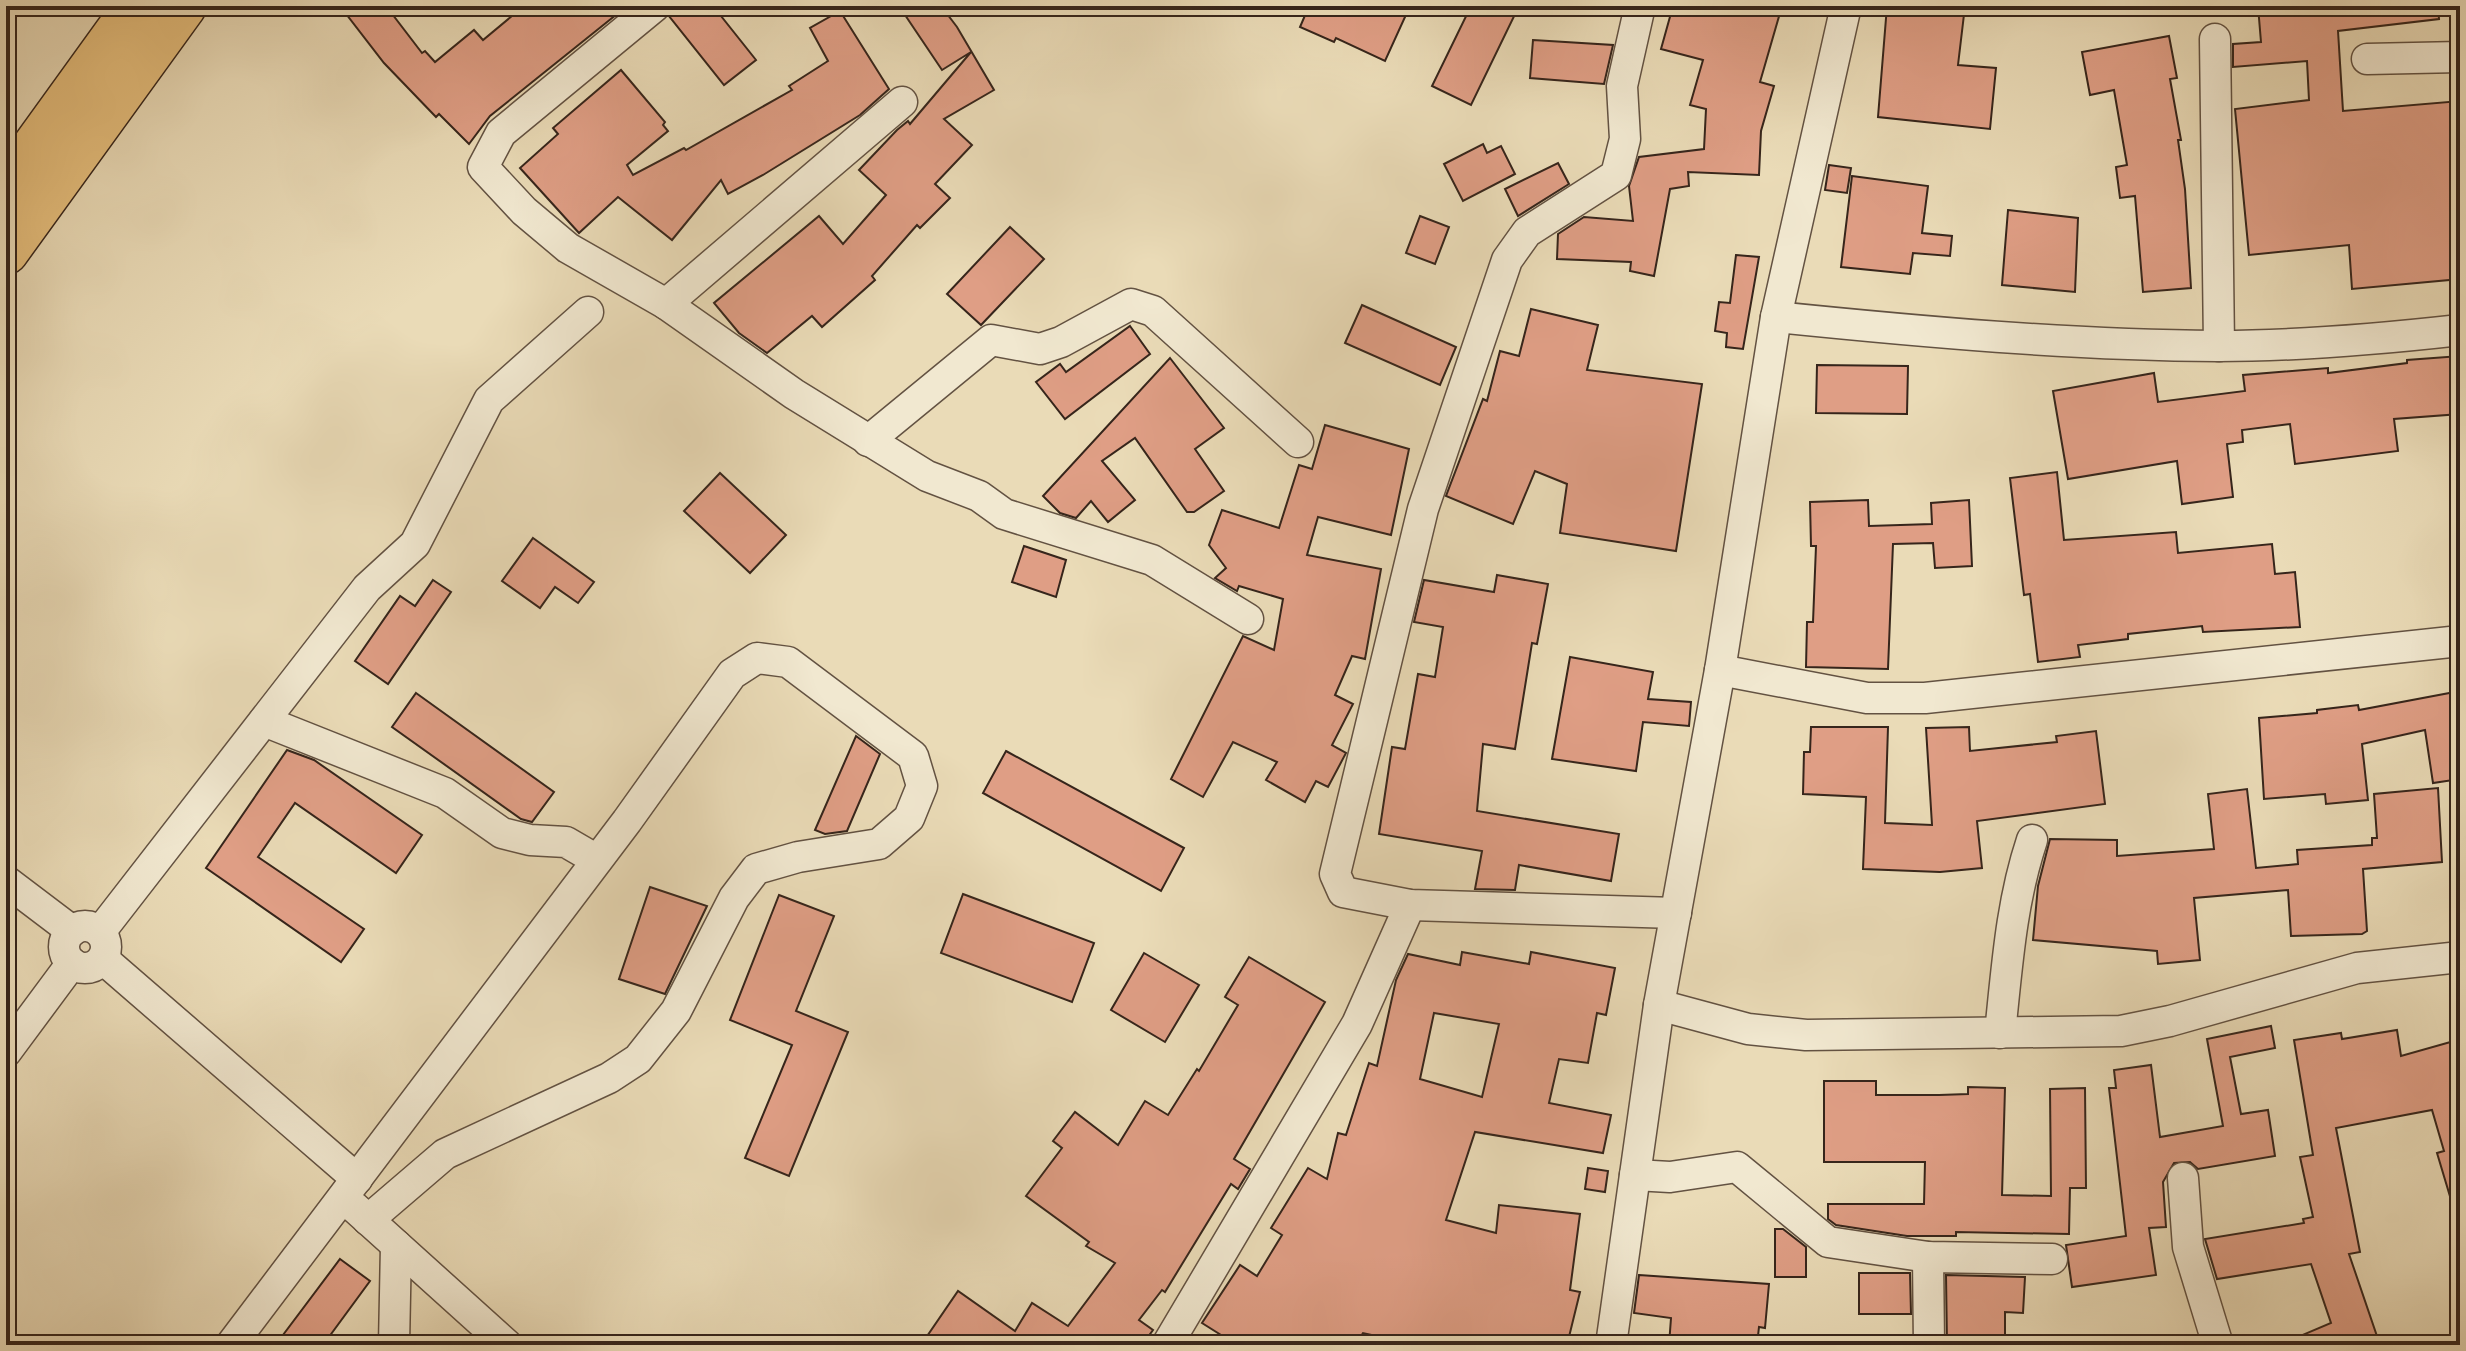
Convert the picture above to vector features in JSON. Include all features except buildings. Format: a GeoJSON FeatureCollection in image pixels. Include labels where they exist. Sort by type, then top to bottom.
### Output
{"type":"FeatureCollection","features":[{"type":"Feature","properties":{"kind":"main road"},"geometry":{"type":"LineString","coordinates":[[6,186],[136,6]]}},
{"type":"Feature","properties":{"kind":"main road"},"geometry":{"type":"LineString","coordinates":[[6,252],[184,6]]}},
{"type":"Feature","properties":{"kind":"street"},"geometry":{"type":"LineString","coordinates":[[655,6],[501,133],[483,167],[524,211],[568,248],[666,304],[794,394],[927,476],[979,496],[1004,514],[1152,560],[1248,619]]}},
{"type":"Feature","properties":{"kind":"street"},"geometry":{"type":"LineString","coordinates":[[1640,6],[1622,86],[1625,139],[1616,175],[1527,232],[1507,260],[1423,509],[1335,874],[1343,892],[1410,905],[1676,913]]}},
{"type":"Feature","properties":{"kind":"street"},"geometry":{"type":"LineString","coordinates":[[1611,1345],[1659,1005],[1720,670],[1776,317],[1846,6]]}},
{"type":"Feature","properties":{"kind":"street"},"geometry":{"type":"LineString","coordinates":[[2215,39],[2219,346]]}},
{"type":"Feature","properties":{"kind":"street"},"geometry":{"type":"LineString","coordinates":[[2367,59],[2460,57]]}},
{"type":"Feature","properties":{"kind":"street"},"geometry":{"type":"LineString","coordinates":[[666,304],[902,102]]}},
{"type":"Feature","properties":{"kind":"street"},"geometry":{"type":"LineString","coordinates":[[868,441],[991,340],[1040,349],[1061,342],[1131,304],[1153,311],[1298,442]]}},
{"type":"Feature","properties":{"kind":"street"},"geometry":{"type":"LineString","coordinates":[[6,1052],[72,963],[64,947],[92,941],[367,588],[415,544],[489,400],[588,312]]}},
{"type":"Feature","properties":{"kind":"street"},"geometry":{"type":"LineString","coordinates":[[1776,317],[1953,335],[2219,346],[2392,337],[2460,330]]}},
{"type":"Feature","properties":{"kind":"street"},"geometry":{"type":"LineString","coordinates":[[1720,670],[1867,698],[1925,698],[2460,641]]}},
{"type":"Feature","properties":{"kind":"street"},"geometry":{"type":"LineString","coordinates":[[231,1345],[597,860],[732,674],[757,658],[788,662],[913,756],[922,786],[909,818],[879,844],[798,857],[756,869],[734,898],[676,1011],[638,1059],[609,1078],[445,1154],[368,1220]]}},
{"type":"Feature","properties":{"kind":"street"},"geometry":{"type":"LineString","coordinates":[[264,721],[445,793],[502,833],[530,840],[566,842],[597,860]]}},
{"type":"Feature","properties":{"kind":"street"},"geometry":{"type":"LineString","coordinates":[[2000,1033],[2018,882],[2032,840]]}},
{"type":"Feature","properties":{"kind":"street"},"geometry":{"type":"LineString","coordinates":[[6,881],[92,941],[350,1188],[368,1220],[507,1345]]}},
{"type":"Feature","properties":{"kind":"street"},"geometry":{"type":"LineString","coordinates":[[1167,1345],[1357,1024],[1410,905]]}},
{"type":"Feature","properties":{"kind":"street"},"geometry":{"type":"LineString","coordinates":[[1659,1005],[1748,1029],[1806,1035],[2121,1031],[2170,1021],[2357,968],[2460,957]]}},
{"type":"Feature","properties":{"kind":"street"},"geometry":{"type":"LineString","coordinates":[[1635,1175],[1670,1177],[1737,1167],[1828,1242],[1928,1257],[2052,1259]]}},
{"type":"Feature","properties":{"kind":"street"},"geometry":{"type":"LineString","coordinates":[[2183,1178],[2188,1247],[2218,1345]]}},
{"type":"Feature","properties":{"kind":"street"},"geometry":{"type":"LineString","coordinates":[[394,1345],[396,1245]]}},
{"type":"Feature","properties":{"kind":"street"},"geometry":{"type":"LineString","coordinates":[[1928,1257],[1929,1345]]}}]}
